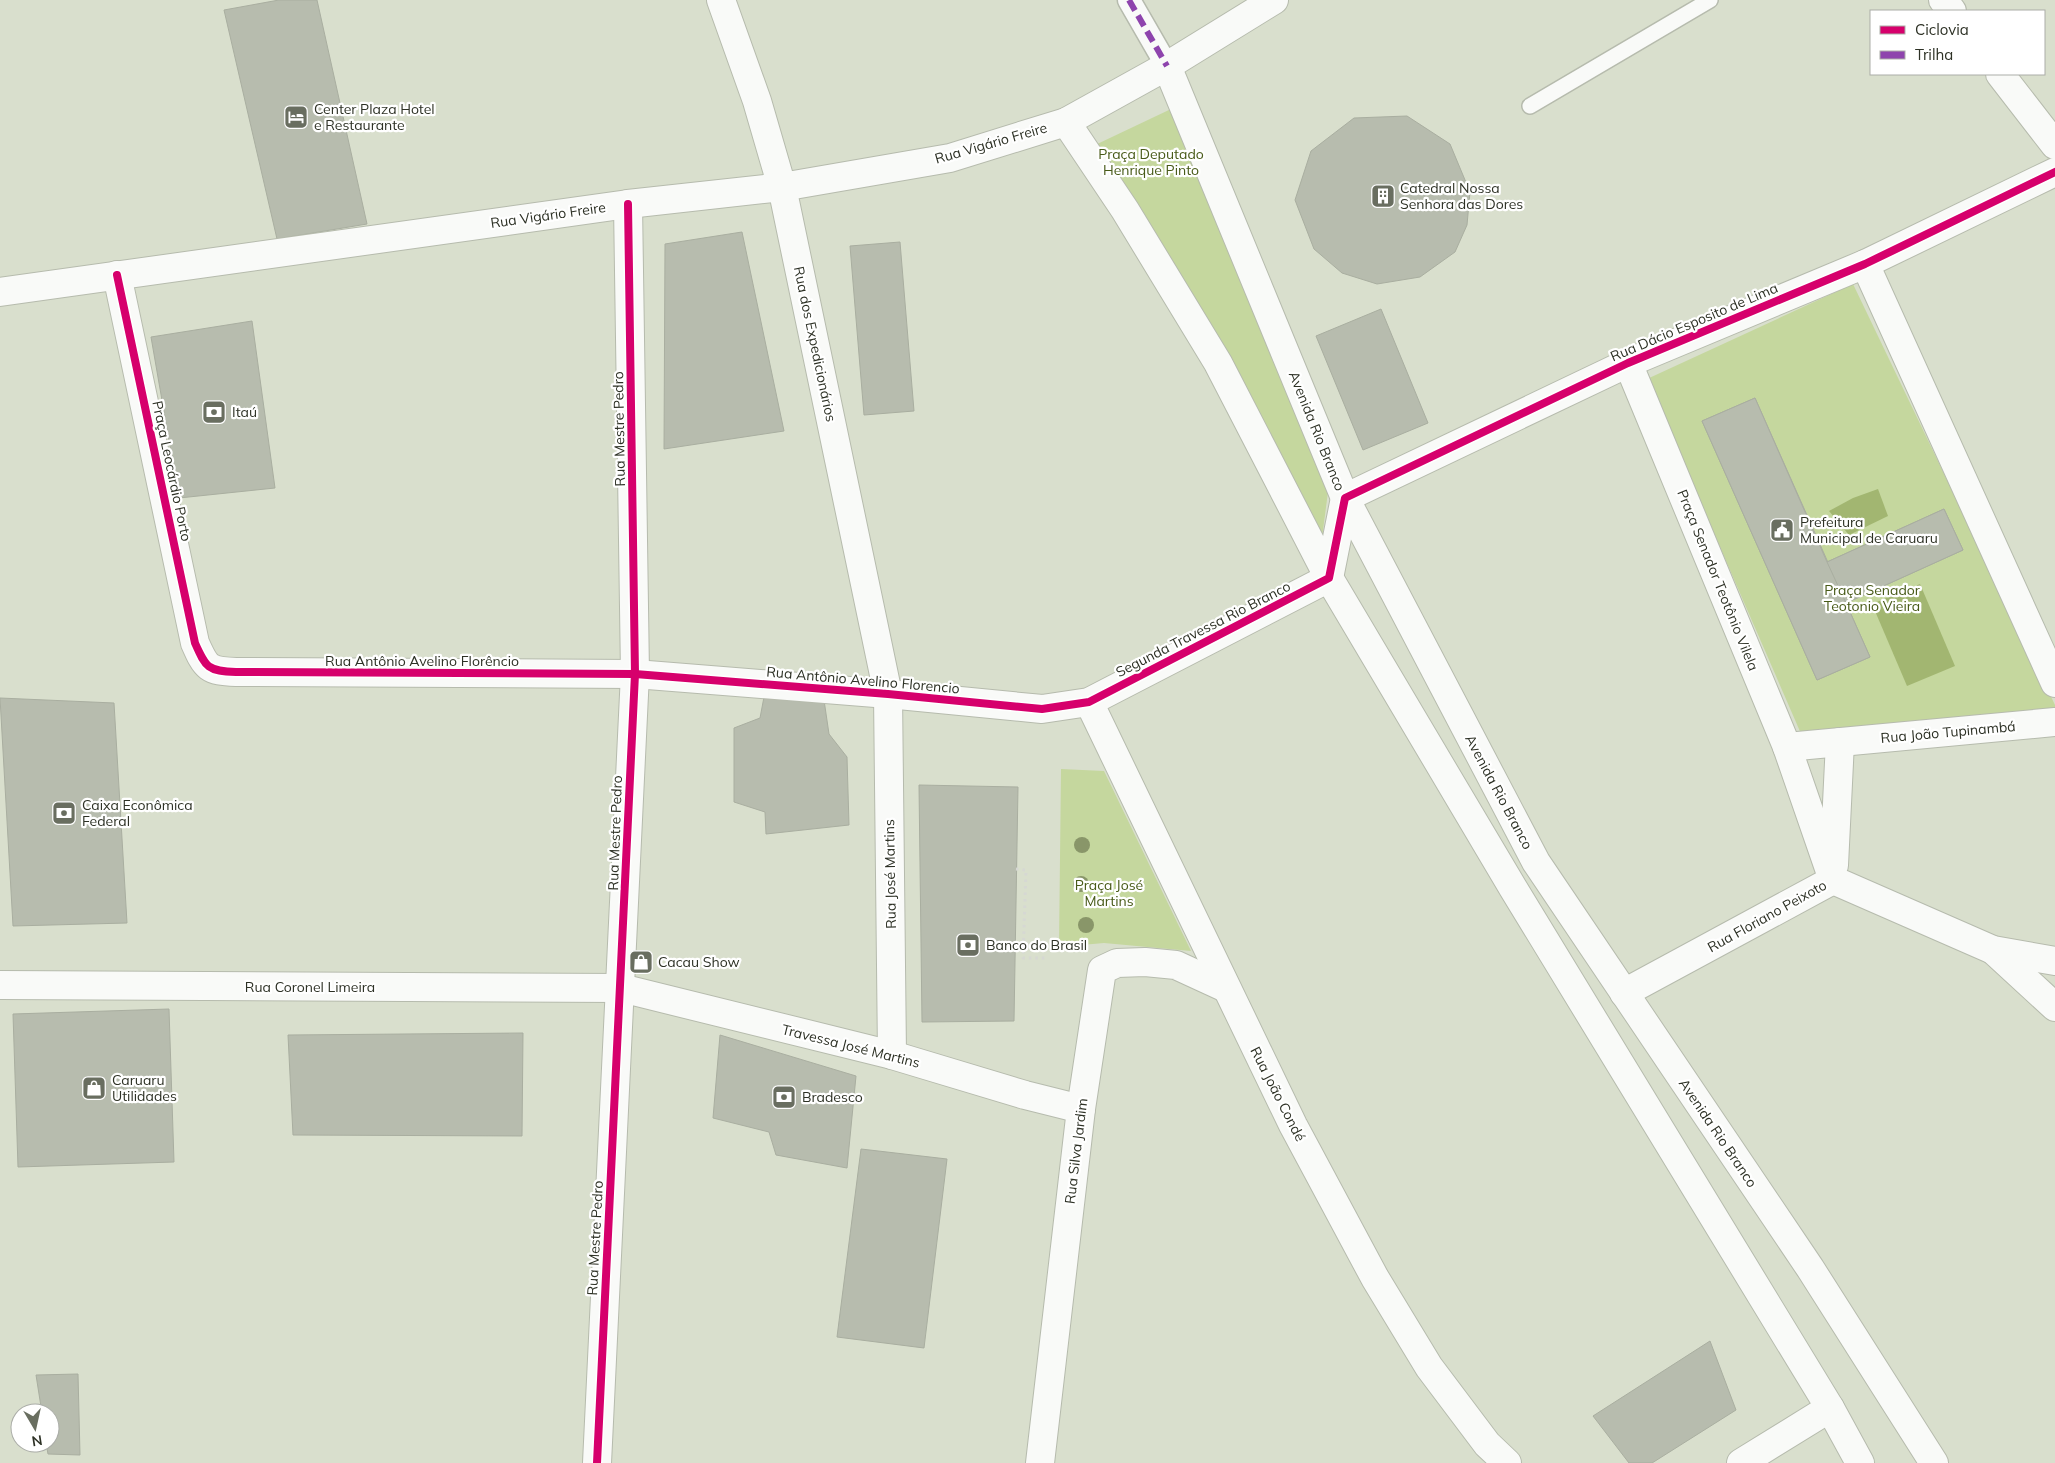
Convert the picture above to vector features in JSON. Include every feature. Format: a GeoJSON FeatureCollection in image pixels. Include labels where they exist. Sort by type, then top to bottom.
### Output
{"type":"FeatureCollection","features":[{"type":"Feature","properties":{"kind":"street","name":"Rua dos Expedicionários"},"geometry":{"type":"LineString","coordinates":[[721,0],[756,101],[782,187],[888,694]]}},
{"type":"Feature","properties":{"kind":"street"},"geometry":{"type":"LineString","coordinates":[[1129,0],[1167,66]]}},
{"type":"Feature","properties":{"kind":"street","name":"Rua Vigário Freire"},"geometry":{"type":"LineString","coordinates":[[0,292],[628,204],[782,187],[950,158],[1066,122],[1167,66],[1274,0]]}},
{"type":"Feature","properties":{"kind":"street"},"geometry":{"type":"LineString","coordinates":[[1943,0],[1951,10]]}},
{"type":"Feature","properties":{"kind":"street","name":"Avenida Rio Branco"},"geometry":{"type":"LineString","coordinates":[[1167,66],[1345,498],[1536,862],[1810,1268],[1934,1463]]}},
{"type":"Feature","properties":{"kind":"street"},"geometry":{"type":"LineString","coordinates":[[2001,75],[2055,145]]}},
{"type":"Feature","properties":{"kind":"street"},"geometry":{"type":"LineString","coordinates":[[1066,122],[1125,210],[1218,363],[1329,578],[1513,888],[1830,1408],[1860,1463]]}},
{"type":"Feature","properties":{"kind":"street","name":"Rua Dácio Esposito de Lima"},"geometry":{"type":"LineString","coordinates":[[1345,498],[1628,363],[1865,264],[2055,172]]}},
{"type":"Feature","properties":{"kind":"street","name":"Rua Mestre Pedro"},"geometry":{"type":"LineString","coordinates":[[597,1463],[621,988],[634,674],[628,204]]}},
{"type":"Feature","properties":{"kind":"street"},"geometry":{"type":"LineString","coordinates":[[1865,264],[2055,683]]}},
{"type":"Feature","properties":{"kind":"street","name":"Praça Leocárdio Porto"},"geometry":{"type":"LineString","coordinates":[[117,275],[196,643],[201,656],[211,669]]}},
{"type":"Feature","properties":{"kind":"street","name":"Praça Senador Teotônio Vilela"},"geometry":{"type":"LineString","coordinates":[[1628,363],[1787,747],[1833,880]]}},
{"type":"Feature","properties":{"kind":"street"},"geometry":{"type":"LineString","coordinates":[[1329,578],[1345,498]]}},
{"type":"Feature","properties":{"kind":"street","name":"Segunda Travessa Rio Branco"},"geometry":{"type":"LineString","coordinates":[[1089,702],[1329,578]]}},
{"type":"Feature","properties":{"kind":"street","name":"Rua Antônio Avelino Florêncio"},"geometry":{"type":"LineString","coordinates":[[211,669],[218,672],[634,674]]}},
{"type":"Feature","properties":{"kind":"street","name":"Rua Antônio Avelino Florencio"},"geometry":{"type":"LineString","coordinates":[[634,674],[888,694],[1042,709],[1089,702]]}},
{"type":"Feature","properties":{"kind":"street","name":"Rua José Martins"},"geometry":{"type":"LineString","coordinates":[[888,694],[892,1055]]}},
{"type":"Feature","properties":{"kind":"street","name":"Rua João Condé"},"geometry":{"type":"LineString","coordinates":[[1089,702],[1293,1125],[1375,1278],[1428,1367],[1487,1444],[1507,1463]]}},
{"type":"Feature","properties":{"kind":"street","name":"Rua João Tupinambá"},"geometry":{"type":"LineString","coordinates":[[1840,742],[2055,722]]}},
{"type":"Feature","properties":{"kind":"street"},"geometry":{"type":"LineString","coordinates":[[1787,747],[1840,742],[1833,880]]}},
{"type":"Feature","properties":{"kind":"street","name":"Rua Floriano Peixoto"},"geometry":{"type":"LineString","coordinates":[[1624,993],[1833,880],[1994,950],[2055,960]]}},
{"type":"Feature","properties":{"kind":"street"},"geometry":{"type":"LineString","coordinates":[[1994,950],[2055,1007]]}},
{"type":"Feature","properties":{"kind":"street","name":"Rua Silva Jardim"},"geometry":{"type":"LineString","coordinates":[[1040,1463],[1081,1109],[1102,970],[1117,962],[1176,965],[1226,988]]}},
{"type":"Feature","properties":{"kind":"street","name":"Rua Coronel Limeira"},"geometry":{"type":"LineString","coordinates":[[0,985],[621,988]]}},
{"type":"Feature","properties":{"kind":"street","name":"Travessa José Martins"},"geometry":{"type":"LineString","coordinates":[[621,988],[892,1055],[1025,1095],[1081,1109]]}},
{"type":"Feature","properties":{"kind":"street"},"geometry":{"type":"LineString","coordinates":[[1741,1463],[1830,1408]]}},
{"type":"Feature","properties":{"kind":"lane"},"geometry":{"type":"LineString","coordinates":[[1530,106],[1710,0]]}},
{"type":"Feature","properties":{"kind":"path"},"geometry":{"type":"LineString","coordinates":[[1016,869],[1026,870],[1023,958],[1046,958]]}},
{"type":"Feature","properties":{"kind":"green space","name":"Praça Deputado Henrique Pinto"},"geometry":{"type":"Polygon","coordinates":[[[1171,109],[1329,484],[1322,538],[1093,146],[1171,109]]]}},
{"type":"Feature","properties":{"kind":"green space","name":"Praça Senador Teotonio Vieira"},"geometry":{"type":"Polygon","coordinates":[[[1853,284],[2055,705],[2055,713],[1802,736],[1647,379],[1853,284]]]}},
{"type":"Feature","properties":{"kind":"green space","name":"Praça José Martins"},"geometry":{"type":"Polygon","coordinates":[[[1061,769],[1104,771],[1191,951],[1104,943],[1059,947],[1061,769]]]}},
{"type":"Feature","properties":{"kind":"shaded area"},"geometry":{"type":"Polygon","coordinates":[[[1878,489],[1888,516],[1849,535],[1829,511],[1853,498],[1878,489]]]}},
{"type":"Feature","properties":{"kind":"shaded area"},"geometry":{"type":"Polygon","coordinates":[[[1920,584],[1955,666],[1907,686],[1872,604],[1920,584]]]}},
{"type":"Feature","properties":{"kind":"building","name":"Center Plaza Hotel e Restaurante"},"geometry":{"type":"Polygon","coordinates":[[[279,0],[317,0],[367,224],[277,239],[224,10],[279,0]]]}},
{"type":"Feature","properties":{"kind":"building","name":"Catedral Nossa Senhora das Dores"},"geometry":{"type":"Polygon","coordinates":[[[1407,116],[1450,144],[1470,192],[1467,225],[1455,252],[1420,277],[1377,284],[1342,273],[1314,249],[1295,200],[1311,151],[1354,118],[1407,116]]]}},
{"type":"Feature","properties":{"kind":"building"},"geometry":{"type":"Polygon","coordinates":[[[742,232],[784,431],[664,449],[665,244],[742,232]]]}},
{"type":"Feature","properties":{"kind":"building"},"geometry":{"type":"Polygon","coordinates":[[[900,242],[914,411],[864,415],[850,246],[900,242]]]}},
{"type":"Feature","properties":{"kind":"building"},"geometry":{"type":"Polygon","coordinates":[[[1381,309],[1428,423],[1363,450],[1316,336],[1381,309]]]}},
{"type":"Feature","properties":{"kind":"building","name":"Itaú"},"geometry":{"type":"Polygon","coordinates":[[[252,321],[275,488],[179,498],[151,337],[252,321]]]}},
{"type":"Feature","properties":{"kind":"building","name":"Prefeitura Municipal de Caruaru"},"geometry":{"type":"Polygon","coordinates":[[[1755,398],[1870,657],[1817,680],[1702,421],[1755,398]]]}},
{"type":"Feature","properties":{"kind":"building","name":"Prefeitura Municipal de Caruaru"},"geometry":{"type":"Polygon","coordinates":[[[1755,398],[1827,562],[1944,509],[1963,550],[1846,603],[1870,657],[1817,680],[1702,421],[1755,398]]]}},
{"type":"Feature","properties":{"kind":"building"},"geometry":{"type":"Polygon","coordinates":[[[1944,509],[1963,550],[1846,603],[1827,562],[1944,509]]]}},
{"type":"Feature","properties":{"kind":"building"},"geometry":{"type":"Polygon","coordinates":[[[764,697],[824,700],[829,734],[847,757],[849,825],[766,834],[765,812],[734,802],[734,728],[760,718],[764,697]]]}},
{"type":"Feature","properties":{"kind":"building","name":"Caixa Econômica Federal"},"geometry":{"type":"Polygon","coordinates":[[[0,698],[114,703],[127,923],[13,926],[0,698]]]}},
{"type":"Feature","properties":{"kind":"building","name":"Banco do Brasil"},"geometry":{"type":"Polygon","coordinates":[[[919,785],[1018,787],[1014,1021],[922,1022],[919,785]]]}},
{"type":"Feature","properties":{"kind":"building","name":"Caruaru Utilidades"},"geometry":{"type":"Polygon","coordinates":[[[169,1009],[174,1162],[18,1167],[13,1014],[169,1009]]]}},
{"type":"Feature","properties":{"kind":"building"},"geometry":{"type":"Polygon","coordinates":[[[523,1033],[522,1136],[293,1135],[288,1035],[523,1033]]]}},
{"type":"Feature","properties":{"kind":"building","name":"Bradesco"},"geometry":{"type":"Polygon","coordinates":[[[720,1035],[856,1076],[847,1168],[776,1155],[769,1132],[713,1118],[720,1035]]]}},
{"type":"Feature","properties":{"kind":"building"},"geometry":{"type":"Polygon","coordinates":[[[861,1149],[947,1159],[924,1348],[837,1337],[861,1149]]]}},
{"type":"Feature","properties":{"kind":"building"},"geometry":{"type":"Polygon","coordinates":[[[1710,1341],[1736,1410],[1652,1463],[1629,1463],[1593,1416],[1710,1341]]]}},
{"type":"Feature","properties":{"kind":"building"},"geometry":{"type":"Polygon","coordinates":[[[78,1374],[80,1455],[48,1454],[60,1453],[60,1403],[40,1403],[36,1375],[78,1374]]]}},
{"type":"Feature","properties":{"kind":"marked path"},"geometry":{"type":"LineString","coordinates":[[1129,0],[1167,66]]}},
{"type":"Feature","properties":{"kind":"cycle path"},"geometry":{"type":"LineString","coordinates":[[117,275],[195,643],[205,663],[214,669],[236,672],[635,674],[888,694],[1042,709],[1089,702],[1329,578],[1345,498],[1628,363],[1865,264],[2055,172]]}},
{"type":"Feature","properties":{"kind":"cycle path"},"geometry":{"type":"LineString","coordinates":[[597,1463],[635,674],[628,204]]}},
{"type":"Feature","properties":{"kind":"place","name":"Center Plaza Hotel e Restaurante"},"geometry":{"type":"Point","coordinates":[296,117]}},
{"type":"Feature","properties":{"kind":"place","name":"Catedral Nossa Senhora das Dores"},"geometry":{"type":"Point","coordinates":[1383,196]}},
{"type":"Feature","properties":{"kind":"place","name":"Itaú"},"geometry":{"type":"Point","coordinates":[214,412]}},
{"type":"Feature","properties":{"kind":"place","name":"Prefeitura Municipal de Caruaru"},"geometry":{"type":"Point","coordinates":[1782,530]}},
{"type":"Feature","properties":{"kind":"place","name":"Caixa Econômica Federal"},"geometry":{"type":"Point","coordinates":[64,813]}},
{"type":"Feature","properties":{"kind":"place","name":"Banco do Brasil"},"geometry":{"type":"Point","coordinates":[968,945]}},
{"type":"Feature","properties":{"kind":"place","name":"Cacau Show"},"geometry":{"type":"Point","coordinates":[641,962]}},
{"type":"Feature","properties":{"kind":"place","name":"Caruaru Utilidades"},"geometry":{"type":"Point","coordinates":[94,1088]}},
{"type":"Feature","properties":{"kind":"place","name":"Bradesco"},"geometry":{"type":"Point","coordinates":[784,1097]}}]}
